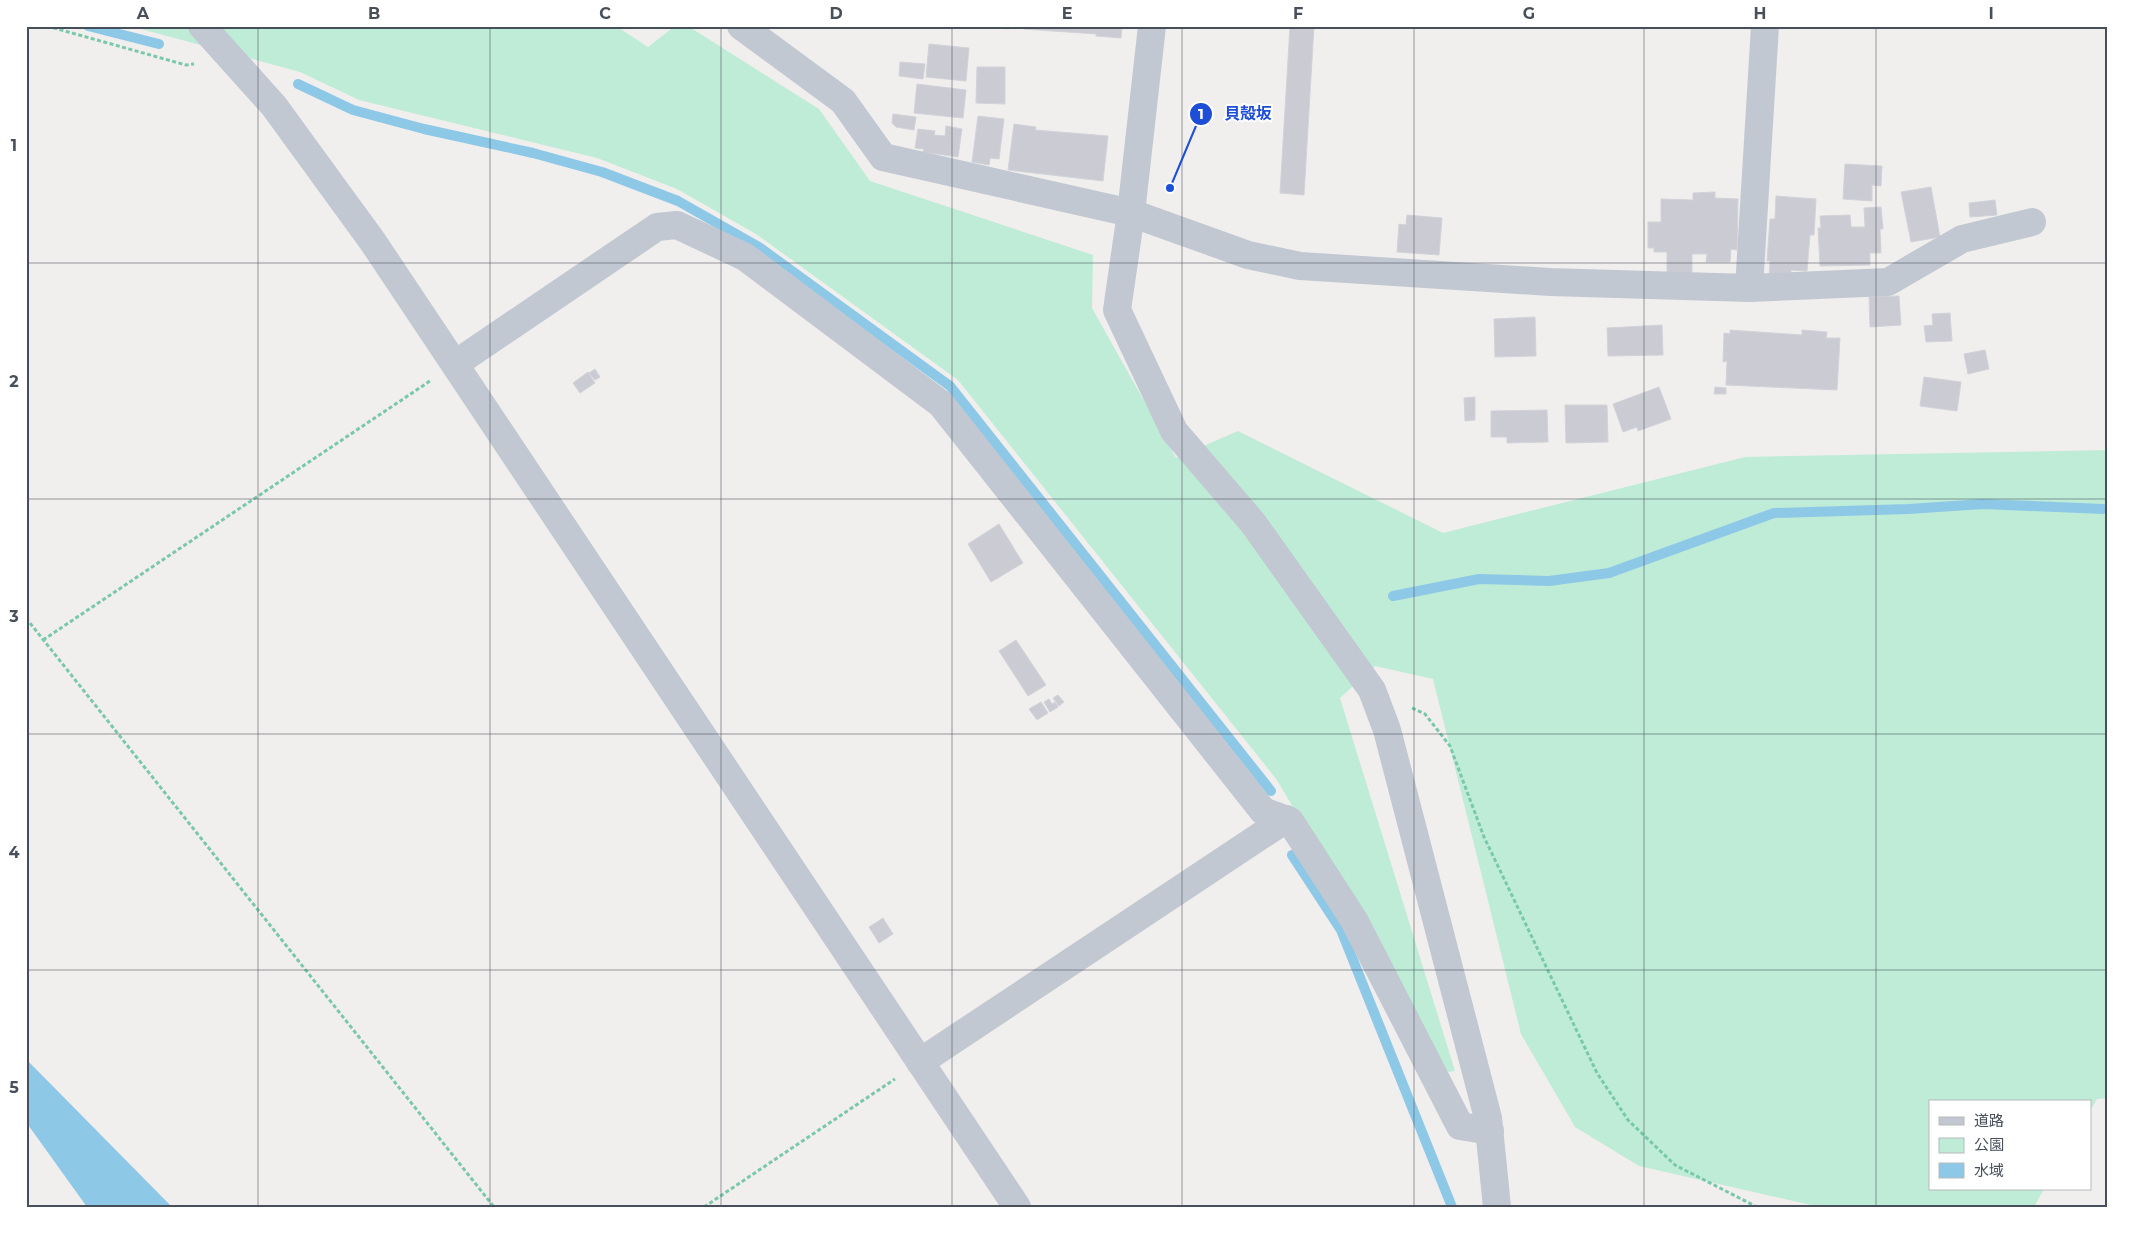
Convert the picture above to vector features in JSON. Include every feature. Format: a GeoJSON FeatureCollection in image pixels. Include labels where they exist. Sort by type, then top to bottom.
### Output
{"type":"FeatureCollection","features":[{"type":"Feature","properties":{"kind":"street"},"geometry":{"type":"LineString","coordinates":[[202,26],[274,106],[373,242],[634,636],[1017,1207]]}},
{"type":"Feature","properties":{"kind":"street"},"geometry":{"type":"LineString","coordinates":[[742,26],[843,100],[883,157],[1131,214],[1248,255],[1300,266],[1550,282],[1749,288],[1888,282],[1962,239],[2032,222]]}},
{"type":"Feature","properties":{"kind":"street"},"geometry":{"type":"LineString","coordinates":[[1152,26],[1131,214],[1117,310],[1174,431],[1253,522],[1375,696],[1387,730],[1488,1118],[1497,1207]]}},
{"type":"Feature","properties":{"kind":"street"},"geometry":{"type":"LineString","coordinates":[[1749,288],[1765,26]]}},
{"type":"Feature","properties":{"kind":"street"},"geometry":{"type":"LineString","coordinates":[[455,364],[658,227],[677,224],[745,257],[940,404],[1263,811],[1290,821],[1354,920],[1460,1126],[1490,1131]]}},
{"type":"Feature","properties":{"kind":"street"},"geometry":{"type":"LineString","coordinates":[[920,1062],[1286,820]]}},
{"type":"Feature","properties":{"kind":"path"},"geometry":{"type":"LineString","coordinates":[[47,26],[186,65],[232,59]]}},
{"type":"Feature","properties":{"kind":"path"},"geometry":{"type":"LineString","coordinates":[[43,640],[455,364]]}},
{"type":"Feature","properties":{"kind":"path"},"geometry":{"type":"LineString","coordinates":[[26,618],[494,1207]]}},
{"type":"Feature","properties":{"kind":"path"},"geometry":{"type":"LineString","coordinates":[[1375,696],[1401,703],[1425,714],[1450,746],[1484,837],[1597,1073],[1628,1120],[1675,1165],[1757,1207]]}},
{"type":"Feature","properties":{"kind":"path"},"geometry":{"type":"LineString","coordinates":[[704,1207],[920,1062]]}},
{"type":"Feature","properties":{"kind":"green space"},"geometry":{"type":"Polygon","coordinates":[[[130,26],[616,26],[648,47],[675,26],[688,26],[819,109],[870,181],[1093,255],[1092,308],[1176,458],[1238,431],[1443,533],[1745,457],[2108,450],[2108,1098],[2097,1099],[2092,1108],[2092,1100],[1929,1100],[1929,1190],[2043,1190],[2034,1207],[1820,1207],[1639,1166],[1575,1127],[1521,1034],[1433,679],[1375,666],[1340,698],[1455,1071],[1448,1072],[1277,780],[958,380],[756,234],[677,189],[597,158],[359,100],[300,72],[130,26]]]}},
{"type":"Feature","properties":{"kind":"water"},"geometry":{"type":"Polygon","coordinates":[[[26,1059],[172,1207],[87,1207],[26,1122],[26,1059]]]}},
{"type":"Feature","properties":{"kind":"building"},"geometry":{"type":"Polygon","coordinates":[[[983,26],[1009,26],[1009,29],[983,26]]]}},
{"type":"Feature","properties":{"kind":"building"},"geometry":{"type":"Polygon","coordinates":[[[1024,26],[1122,26],[1121,38],[1096,36],[1096,34],[1024,29],[1024,26]]]}},
{"type":"Feature","properties":{"kind":"building"},"geometry":{"type":"Polygon","coordinates":[[[1290,26],[1314,26],[1304,195],[1280,193],[1290,26]]]}},
{"type":"Feature","properties":{"kind":"building"},"geometry":{"type":"Polygon","coordinates":[[[929,44],[969,48],[966,81],[926,77],[929,44]]]}},
{"type":"Feature","properties":{"kind":"building"},"geometry":{"type":"Polygon","coordinates":[[[900,62],[925,64],[923,79],[899,76],[900,62]]]}},
{"type":"Feature","properties":{"kind":"building"},"geometry":{"type":"Polygon","coordinates":[[[977,67],[1005,67],[1005,104],[976,103],[977,67]]]}},
{"type":"Feature","properties":{"kind":"building"},"geometry":{"type":"Polygon","coordinates":[[[917,84],[966,90],[963,118],[914,113],[917,84]]]}},
{"type":"Feature","properties":{"kind":"building"},"geometry":{"type":"Polygon","coordinates":[[[893,114],[916,117],[914,130],[896,127],[892,123],[893,114]]]}},
{"type":"Feature","properties":{"kind":"building"},"geometry":{"type":"Polygon","coordinates":[[[978,116],[1004,119],[999,159],[990,158],[989,165],[972,162],[978,116]]]}},
{"type":"Feature","properties":{"kind":"building"},"geometry":{"type":"Polygon","coordinates":[[[1014,124],[1036,127],[1035,130],[1108,136],[1103,181],[1008,170],[1014,124]]]}},
{"type":"Feature","properties":{"kind":"building"},"geometry":{"type":"Polygon","coordinates":[[[946,126],[962,129],[958,157],[923,152],[924,149],[915,148],[918,129],[935,131],[934,135],[945,136],[946,126]]]}},
{"type":"Feature","properties":{"kind":"building"},"geometry":{"type":"Polygon","coordinates":[[[1845,164],[1882,166],[1881,186],[1872,185],[1872,201],[1843,199],[1845,164]]]}},
{"type":"Feature","properties":{"kind":"building"},"geometry":{"type":"Polygon","coordinates":[[[1931,187],[1940,237],[1911,242],[1901,192],[1931,187]]]}},
{"type":"Feature","properties":{"kind":"building"},"geometry":{"type":"Polygon","coordinates":[[[1715,192],[1715,198],[1738,199],[1737,250],[1731,249],[1730,262],[1706,262],[1707,254],[1692,254],[1692,274],[1667,274],[1667,252],[1654,252],[1654,248],[1648,248],[1648,222],[1661,222],[1661,199],[1693,200],[1693,193],[1715,192]]]}},
{"type":"Feature","properties":{"kind":"building"},"geometry":{"type":"Polygon","coordinates":[[[1776,196],[1816,199],[1814,235],[1810,235],[1807,271],[1791,270],[1791,278],[1769,277],[1770,261],[1767,261],[1770,219],[1775,219],[1776,196]]]}},
{"type":"Feature","properties":{"kind":"building"},"geometry":{"type":"Polygon","coordinates":[[[1995,200],[1997,215],[1970,217],[1969,203],[1995,200]]]}},
{"type":"Feature","properties":{"kind":"building"},"geometry":{"type":"Polygon","coordinates":[[[1881,207],[1883,229],[1880,229],[1881,253],[1870,253],[1870,265],[1820,266],[1818,228],[1821,228],[1820,216],[1850,215],[1851,227],[1865,227],[1864,208],[1881,207]]]}},
{"type":"Feature","properties":{"kind":"building"},"geometry":{"type":"Polygon","coordinates":[[[1407,215],[1442,218],[1439,255],[1397,252],[1399,224],[1406,225],[1407,215]]]}},
{"type":"Feature","properties":{"kind":"building"},"geometry":{"type":"Polygon","coordinates":[[[1899,296],[1901,325],[1870,327],[1869,297],[1899,296]]]}},
{"type":"Feature","properties":{"kind":"building"},"geometry":{"type":"Polygon","coordinates":[[[1950,313],[1952,341],[1926,342],[1924,326],[1933,325],[1932,314],[1950,313]]]}},
{"type":"Feature","properties":{"kind":"building"},"geometry":{"type":"Polygon","coordinates":[[[1535,317],[1536,356],[1495,357],[1494,319],[1535,317]]]}},
{"type":"Feature","properties":{"kind":"building"},"geometry":{"type":"Polygon","coordinates":[[[1662,325],[1663,355],[1608,356],[1607,328],[1662,325]]]}},
{"type":"Feature","properties":{"kind":"building"},"geometry":{"type":"Polygon","coordinates":[[[1730,330],[1802,335],[1802,330],[1827,332],[1826,338],[1840,338],[1837,390],[1726,385],[1727,361],[1723,362],[1724,333],[1730,334],[1730,330]]]}},
{"type":"Feature","properties":{"kind":"building"},"geometry":{"type":"Polygon","coordinates":[[[1985,350],[1989,369],[1968,374],[1964,354],[1985,350]]]}},
{"type":"Feature","properties":{"kind":"building"},"geometry":{"type":"Polygon","coordinates":[[[595,369],[600,377],[595,380],[589,373],[595,369]]]}},
{"type":"Feature","properties":{"kind":"building"},"geometry":{"type":"Polygon","coordinates":[[[588,372],[595,383],[580,393],[573,383],[588,372]]]}},
{"type":"Feature","properties":{"kind":"building"},"geometry":{"type":"Polygon","coordinates":[[[1924,377],[1961,382],[1957,411],[1920,406],[1924,377]]]}},
{"type":"Feature","properties":{"kind":"building"},"geometry":{"type":"Polygon","coordinates":[[[1659,387],[1671,419],[1638,431],[1637,427],[1623,432],[1613,404],[1659,387]]]}},
{"type":"Feature","properties":{"kind":"building"},"geometry":{"type":"Polygon","coordinates":[[[1715,387],[1726,388],[1726,394],[1714,394],[1715,387]]]}},
{"type":"Feature","properties":{"kind":"building"},"geometry":{"type":"Polygon","coordinates":[[[1475,397],[1475,420],[1465,421],[1464,398],[1475,397]]]}},
{"type":"Feature","properties":{"kind":"building"},"geometry":{"type":"Polygon","coordinates":[[[1565,405],[1607,405],[1608,442],[1566,443],[1565,405]]]}},
{"type":"Feature","properties":{"kind":"building"},"geometry":{"type":"Polygon","coordinates":[[[1547,410],[1548,442],[1507,443],[1507,437],[1491,437],[1491,411],[1547,410]]]}},
{"type":"Feature","properties":{"kind":"building"},"geometry":{"type":"Polygon","coordinates":[[[999,524],[1023,563],[991,582],[968,544],[999,524]]]}},
{"type":"Feature","properties":{"kind":"building"},"geometry":{"type":"Polygon","coordinates":[[[1016,640],[1046,685],[1028,696],[999,651],[1016,640]]]}},
{"type":"Feature","properties":{"kind":"building"},"geometry":{"type":"Polygon","coordinates":[[[1058,695],[1064,702],[1059,706],[1053,698],[1058,695]]]}},
{"type":"Feature","properties":{"kind":"building"},"geometry":{"type":"Polygon","coordinates":[[[1049,699],[1052,704],[1055,702],[1058,707],[1050,712],[1044,702],[1049,699]]]}},
{"type":"Feature","properties":{"kind":"building"},"geometry":{"type":"Polygon","coordinates":[[[1041,702],[1048,713],[1037,720],[1029,709],[1041,702]]]}},
{"type":"Feature","properties":{"kind":"building"},"geometry":{"type":"Polygon","coordinates":[[[883,918],[893,934],[879,943],[869,927],[883,918]]]}},
{"type":"Feature","properties":{"kind":"waterway"},"geometry":{"type":"LineString","coordinates":[[88,26],[159,44]]}},
{"type":"Feature","properties":{"kind":"waterway"},"geometry":{"type":"LineString","coordinates":[[298,84],[353,110],[424,129],[533,153],[602,172],[678,201],[759,247],[950,386],[1271,791]]}},
{"type":"Feature","properties":{"kind":"waterway"},"geometry":{"type":"LineString","coordinates":[[1393,596],[1479,579],[1549,581],[1609,573],[1774,513],[1909,509],[1983,504],[2103,509]]}},
{"type":"Feature","properties":{"kind":"waterway"},"geometry":{"type":"LineString","coordinates":[[1292,855],[1341,930],[1452,1207]]}},
{"type":"Feature","properties":{"kind":"place","name":"貝殻坂"},"geometry":{"type":"Point","coordinates":[1170,188]}}]}
